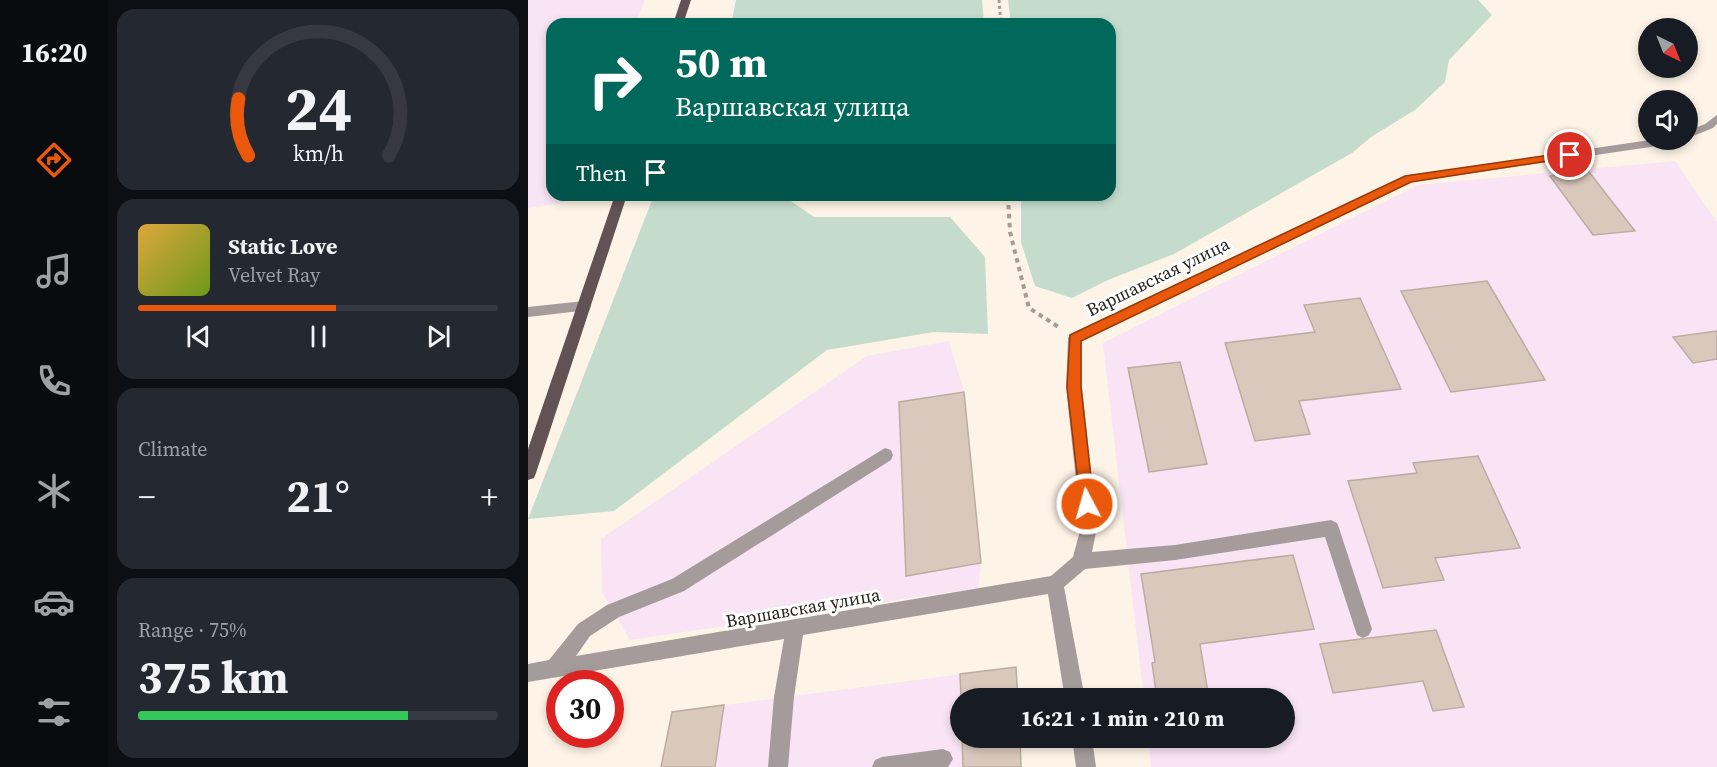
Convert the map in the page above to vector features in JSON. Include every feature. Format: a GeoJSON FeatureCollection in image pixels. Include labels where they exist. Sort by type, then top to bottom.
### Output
{"type":"FeatureCollection","features":[{"type":"Feature","properties":{"kind":"main road"},"geometry":{"type":"LineString","coordinates":[[680,18],[686,0]]}},
{"type":"Feature","properties":{"kind":"main road"},"geometry":{"type":"LineString","coordinates":[[528,473],[619,201]]}},
{"type":"Feature","properties":{"kind":"street"},"geometry":{"type":"LineString","coordinates":[[1698,131],[1709,126],[1717,118]]}},
{"type":"Feature","properties":{"kind":"street","name":"Варшавская улица"},"geometry":{"type":"LineString","coordinates":[[1081,561],[1089,527],[1074,387],[1075,339],[1409,179],[1638,145]]}},
{"type":"Feature","properties":{"kind":"street"},"geometry":{"type":"LineString","coordinates":[[528,312],[584,306]]}},
{"type":"Feature","properties":{"kind":"street"},"geometry":{"type":"LineString","coordinates":[[553,670],[584,630],[613,611],[678,585],[885,455]]}},
{"type":"Feature","properties":{"kind":"street"},"geometry":{"type":"LineString","coordinates":[[1073,688],[1055,584],[1081,561],[1128,559],[1218,548],[1331,528],[1363,629]]}},
{"type":"Feature","properties":{"kind":"street","name":"Варшавская улица"},"geometry":{"type":"LineString","coordinates":[[553,670],[1055,584]]}},
{"type":"Feature","properties":{"kind":"street"},"geometry":{"type":"LineString","coordinates":[[778,767],[784,697],[795,629]]}},
{"type":"Feature","properties":{"kind":"street","name":"Варшавская улица"},"geometry":{"type":"LineString","coordinates":[[528,673],[546,671]]}},
{"type":"Feature","properties":{"kind":"street"},"geometry":{"type":"LineString","coordinates":[[1083,748],[1086,767]]}},
{"type":"Feature","properties":{"kind":"street"},"geometry":{"type":"LineString","coordinates":[[882,767],[943,759]]}},
{"type":"Feature","properties":{"kind":"path"},"geometry":{"type":"LineString","coordinates":[[999,0],[1000,18]]}},
{"type":"Feature","properties":{"kind":"path"},"geometry":{"type":"LineString","coordinates":[[1008,201],[1010,232],[1029,308],[1075,339]]}},
{"type":"Feature","properties":{"kind":"shaded area"},"geometry":{"type":"Polygon","coordinates":[[[528,0],[645,0],[638,18],[546,18],[546,201],[564,201],[563,203],[528,208],[528,0]]]}},
{"type":"Feature","properties":{"kind":"shaded area"},"geometry":{"type":"Polygon","coordinates":[[[1675,161],[1717,222],[1717,767],[1151,767],[1149,748],[1295,748],[1295,688],[1143,688],[1103,343],[1418,185],[1675,161]]]}},
{"type":"Feature","properties":{"kind":"shaded area"},"geometry":{"type":"Polygon","coordinates":[[[949,341],[964,392],[981,563],[978,588],[630,640],[602,592],[601,539],[867,356],[949,341]]]}},
{"type":"Feature","properties":{"kind":"shaded area"},"geometry":{"type":"Polygon","coordinates":[[[1016,667],[1017,688],[950,688],[950,748],[1020,748],[1021,767],[661,767],[672,712],[1016,667]]]}},
{"type":"Feature","properties":{"kind":"green space"},"geometry":{"type":"Polygon","coordinates":[[[736,0],[982,0],[984,18],[732,18],[736,0]]]}},
{"type":"Feature","properties":{"kind":"green space"},"geometry":{"type":"Polygon","coordinates":[[[1008,0],[1478,0],[1492,15],[1449,60],[1445,82],[1415,110],[1371,137],[1352,153],[1174,254],[1108,280],[1072,298],[1035,286],[1021,242],[1021,201],[1116,201],[1116,18],[1010,18],[1008,0]]]}},
{"type":"Feature","properties":{"kind":"green space"},"geometry":{"type":"Polygon","coordinates":[[[652,201],[791,201],[814,217],[950,217],[985,257],[988,334],[934,332],[827,350],[614,511],[528,519],[652,201]]]}},
{"type":"Feature","properties":{"kind":"building"},"geometry":{"type":"Polygon","coordinates":[[[1589,172],[1635,231],[1593,235],[1550,176],[1589,172]]]}},
{"type":"Feature","properties":{"kind":"building"},"geometry":{"type":"Polygon","coordinates":[[[1487,281],[1545,380],[1451,392],[1401,291],[1487,281]]]}},
{"type":"Feature","properties":{"kind":"building"},"geometry":{"type":"Polygon","coordinates":[[[1360,298],[1401,389],[1299,401],[1310,434],[1255,441],[1225,343],[1315,332],[1304,305],[1360,298]]]}},
{"type":"Feature","properties":{"kind":"building"},"geometry":{"type":"Polygon","coordinates":[[[1717,331],[1717,359],[1693,363],[1673,337],[1717,331]]]}},
{"type":"Feature","properties":{"kind":"building"},"geometry":{"type":"Polygon","coordinates":[[[1180,362],[1207,464],[1149,472],[1128,368],[1180,362]]]}},
{"type":"Feature","properties":{"kind":"building"},"geometry":{"type":"Polygon","coordinates":[[[964,392],[981,563],[906,576],[899,402],[964,392]]]}},
{"type":"Feature","properties":{"kind":"building"},"geometry":{"type":"Polygon","coordinates":[[[1478,456],[1520,548],[1435,558],[1444,580],[1383,588],[1348,481],[1417,473],[1413,463],[1478,456]]]}},
{"type":"Feature","properties":{"kind":"building"},"geometry":{"type":"Polygon","coordinates":[[[1293,555],[1314,629],[1200,644],[1207,688],[1155,688],[1152,663],[1155,662],[1141,574],[1293,555]]]}},
{"type":"Feature","properties":{"kind":"building"},"geometry":{"type":"Polygon","coordinates":[[[1436,630],[1464,707],[1433,711],[1423,681],[1333,693],[1320,644],[1436,630]]]}},
{"type":"Feature","properties":{"kind":"building"},"geometry":{"type":"Polygon","coordinates":[[[1016,667],[1017,688],[961,688],[960,674],[1016,667]]]}},
{"type":"Feature","properties":{"kind":"building"},"geometry":{"type":"Polygon","coordinates":[[[724,705],[715,767],[661,767],[672,712],[724,705]]]}},
{"type":"Feature","properties":{"kind":"building"},"geometry":{"type":"Polygon","coordinates":[[[962,748],[1020,748],[1021,767],[963,767],[962,748]]]}},
{"type":"Feature","properties":{"kind":"route"},"geometry":{"type":"LineString","coordinates":[[1087,504],[1074,387],[1075,339],[1409,179],[1570,155]]}}]}
